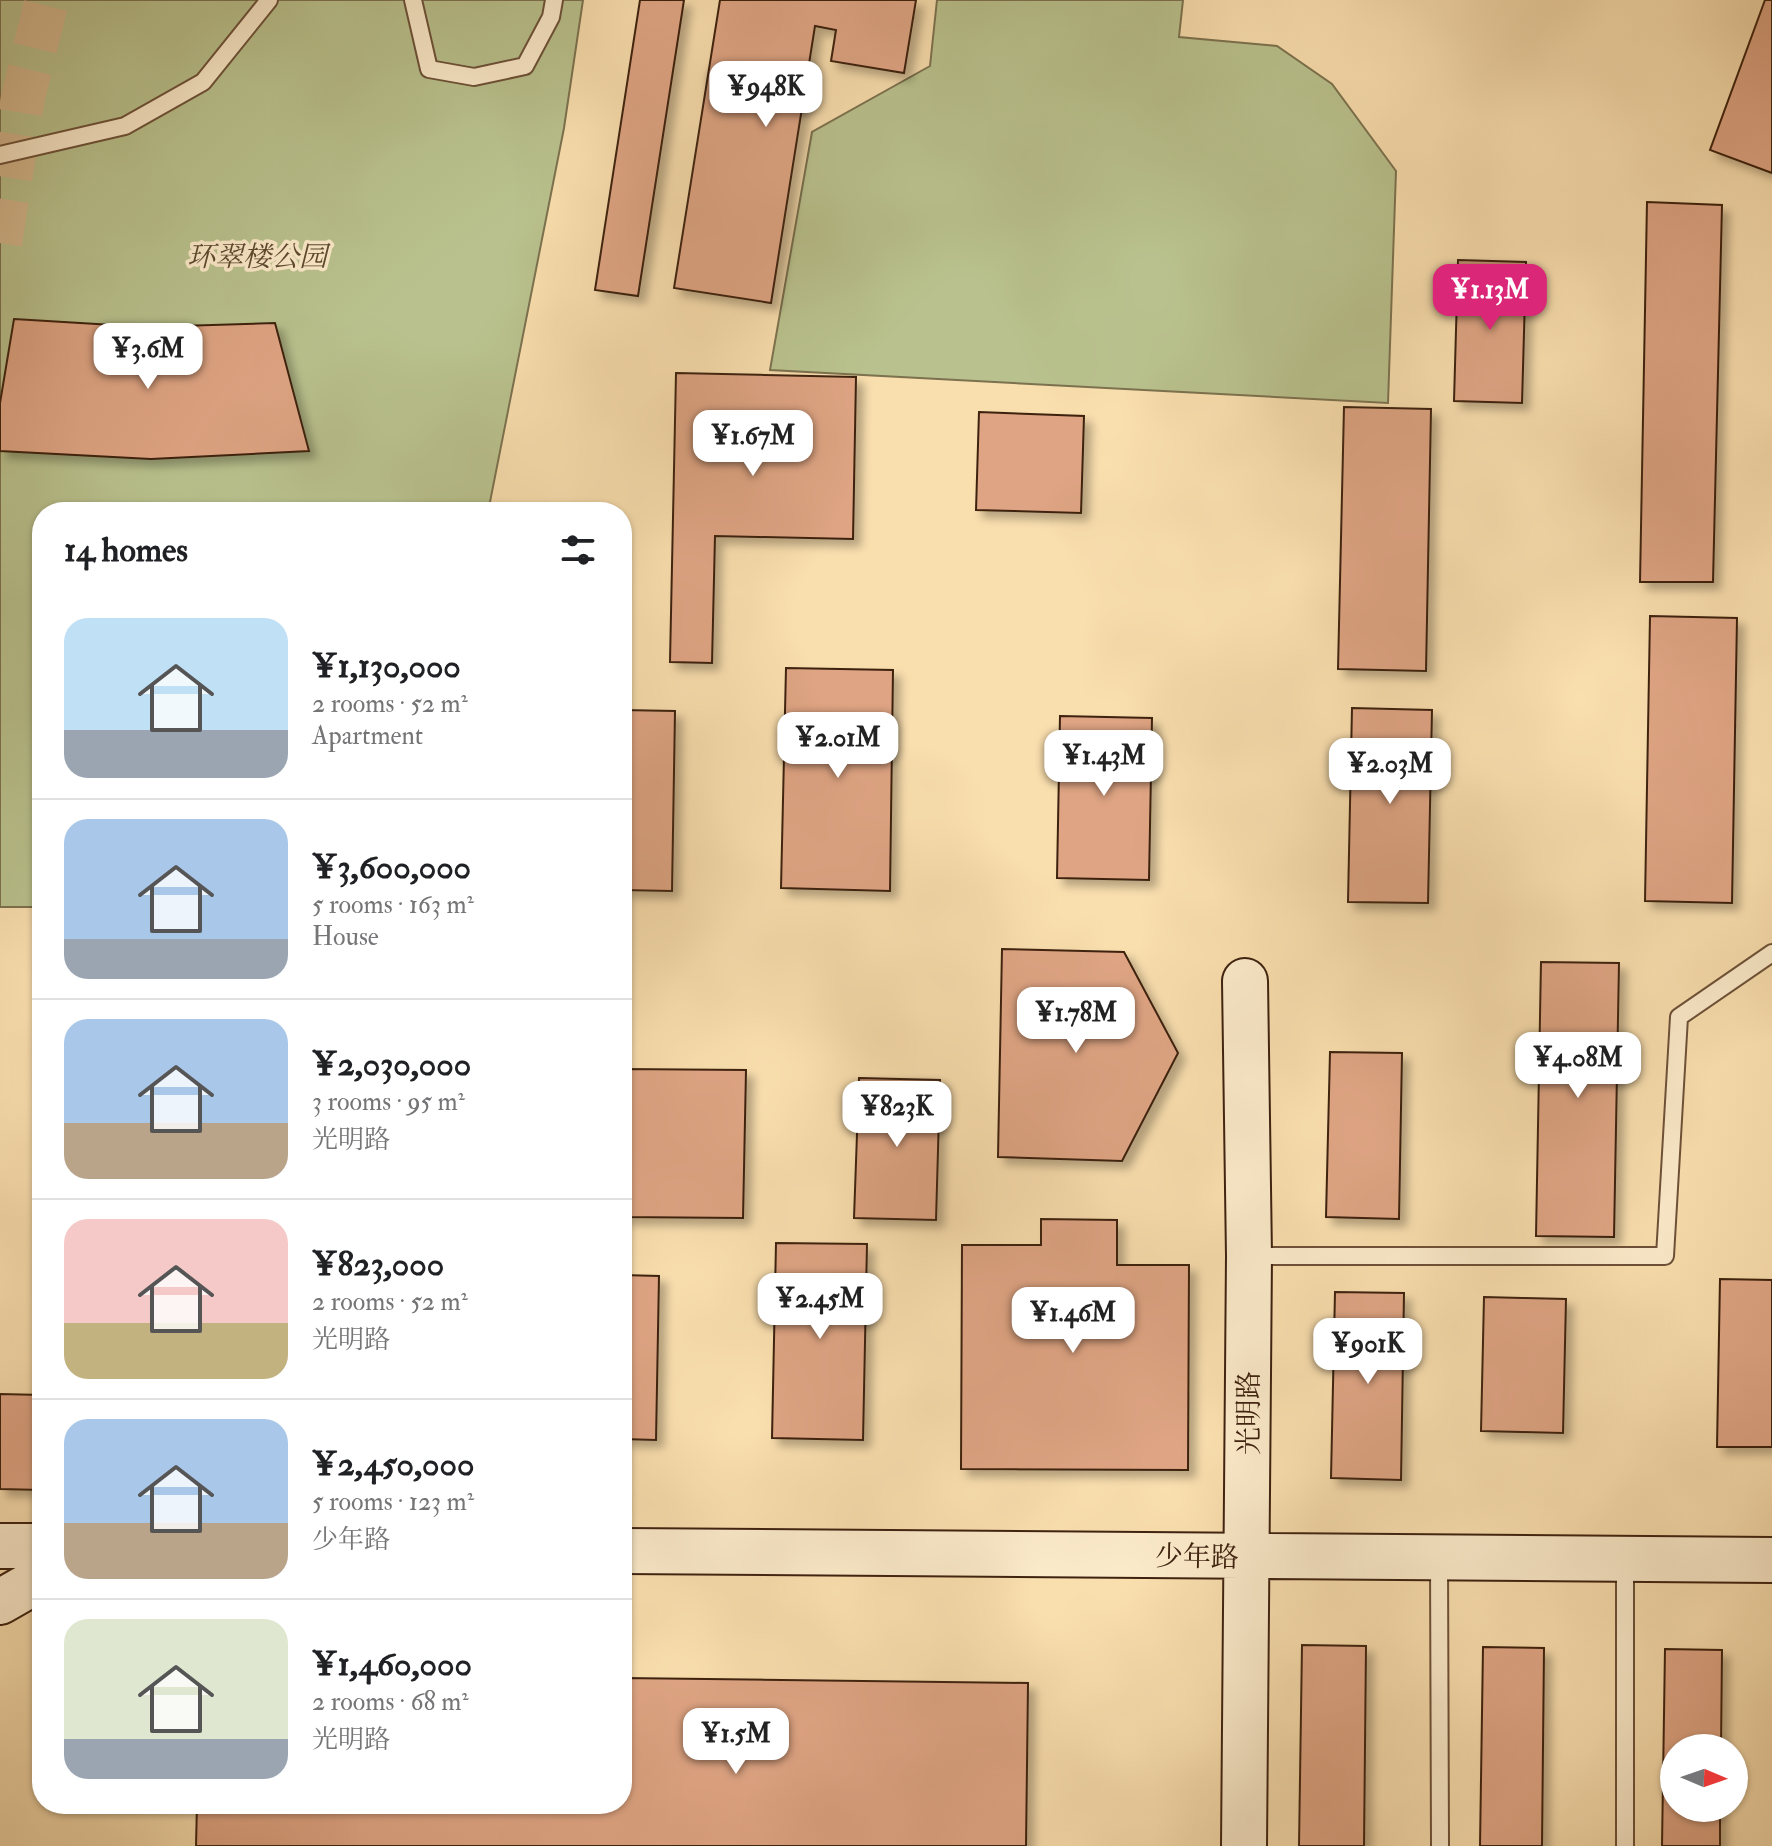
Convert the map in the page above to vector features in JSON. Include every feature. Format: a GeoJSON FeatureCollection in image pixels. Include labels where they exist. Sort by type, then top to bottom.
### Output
{"type":"FeatureCollection","features":[{"type":"Feature","properties":{"kind":"street","name":"光明路"},"geometry":{"type":"LineString","coordinates":[[1244,1846],[1249,1256],[1245,981]]}},
{"type":"Feature","properties":{"kind":"street"},"geometry":{"type":"LineString","coordinates":[[0,1546],[32,1546]]}},
{"type":"Feature","properties":{"kind":"street","name":"少年路"},"geometry":{"type":"LineString","coordinates":[[632,1551],[1772,1560]]}},
{"type":"Feature","properties":{"kind":"street"},"geometry":{"type":"LineString","coordinates":[[0,1602],[32,1584]]}},
{"type":"Feature","properties":{"kind":"lane"},"geometry":{"type":"LineString","coordinates":[[0,155],[125,126],[203,82],[269,0]]}},
{"type":"Feature","properties":{"kind":"lane"},"geometry":{"type":"LineString","coordinates":[[413,0],[429,69],[474,77],[525,66],[551,17],[554,0]]}},
{"type":"Feature","properties":{"kind":"lane"},"geometry":{"type":"LineString","coordinates":[[1249,1256],[1665,1256],[1679,1017],[1772,953]]}},
{"type":"Feature","properties":{"kind":"lane"},"geometry":{"type":"LineString","coordinates":[[1439,1558],[1440,1846]]}},
{"type":"Feature","properties":{"kind":"lane"},"geometry":{"type":"LineString","coordinates":[[1625,1559],[1625,1846]]}},
{"type":"Feature","properties":{"kind":"green space","name":"环翠楼公园"},"geometry":{"type":"Polygon","coordinates":[[[0,0],[583,0],[564,128],[490,502],[32,502],[32,907],[0,907],[0,0]]]}},
{"type":"Feature","properties":{"kind":"green space"},"geometry":{"type":"Polygon","coordinates":[[[937,0],[1183,0],[1179,37],[1277,46],[1332,84],[1396,171],[1388,403],[770,370],[812,132],[930,66],[937,0]]]}},
{"type":"Feature","properties":{"kind":"building"},"geometry":{"type":"Polygon","coordinates":[[[640,0],[684,0],[638,296],[595,290],[640,0]]]}},
{"type":"Feature","properties":{"kind":"building"},"geometry":{"type":"Polygon","coordinates":[[[720,0],[916,0],[904,73],[831,61],[836,30],[815,26],[771,303],[674,288],[720,0]]]}},
{"type":"Feature","properties":{"kind":"building"},"geometry":{"type":"Polygon","coordinates":[[[1765,0],[1772,0],[1772,173],[1710,150],[1765,0]]]}},
{"type":"Feature","properties":{"kind":"building"},"geometry":{"type":"Polygon","coordinates":[[[1647,202],[1722,205],[1713,582],[1640,582],[1647,202]]]}},
{"type":"Feature","properties":{"kind":"building"},"geometry":{"type":"Polygon","coordinates":[[[1458,260],[1526,262],[1522,403],[1454,401],[1458,260]]]}},
{"type":"Feature","properties":{"kind":"building"},"geometry":{"type":"Polygon","coordinates":[[[14,319],[146,327],[275,323],[309,451],[151,459],[0,451],[0,403],[14,319]]]}},
{"type":"Feature","properties":{"kind":"building"},"geometry":{"type":"Polygon","coordinates":[[[676,373],[856,377],[853,539],[715,536],[712,663],[670,662],[676,373]]]}},
{"type":"Feature","properties":{"kind":"building"},"geometry":{"type":"Polygon","coordinates":[[[1344,407],[1431,409],[1426,671],[1338,669],[1344,407]]]}},
{"type":"Feature","properties":{"kind":"building"},"geometry":{"type":"Polygon","coordinates":[[[979,412],[1084,416],[1081,513],[976,510],[979,412]]]}},
{"type":"Feature","properties":{"kind":"building"},"geometry":{"type":"Polygon","coordinates":[[[1650,616],[1737,618],[1732,903],[1645,901],[1650,616]]]}},
{"type":"Feature","properties":{"kind":"building"},"geometry":{"type":"Polygon","coordinates":[[[786,668],[893,670],[890,891],[781,888],[786,668]]]}},
{"type":"Feature","properties":{"kind":"building"},"geometry":{"type":"Polygon","coordinates":[[[1352,708],[1432,710],[1428,903],[1348,902],[1352,708]]]}},
{"type":"Feature","properties":{"kind":"building"},"geometry":{"type":"Polygon","coordinates":[[[632,710],[675,711],[672,891],[632,890],[632,710]]]}},
{"type":"Feature","properties":{"kind":"building"},"geometry":{"type":"Polygon","coordinates":[[[1060,716],[1152,718],[1149,880],[1057,878],[1060,716]]]}},
{"type":"Feature","properties":{"kind":"building"},"geometry":{"type":"Polygon","coordinates":[[[1002,949],[1124,952],[1178,1053],[1122,1161],[998,1157],[1002,949]]]}},
{"type":"Feature","properties":{"kind":"building"},"geometry":{"type":"Polygon","coordinates":[[[1541,962],[1619,963],[1614,1237],[1536,1236],[1541,962]]]}},
{"type":"Feature","properties":{"kind":"building"},"geometry":{"type":"Polygon","coordinates":[[[1330,1052],[1402,1053],[1399,1219],[1326,1217],[1330,1052]]]}},
{"type":"Feature","properties":{"kind":"building"},"geometry":{"type":"Polygon","coordinates":[[[632,1069],[746,1070],[743,1218],[632,1217],[632,1069]]]}},
{"type":"Feature","properties":{"kind":"building"},"geometry":{"type":"Polygon","coordinates":[[[859,1078],[940,1080],[936,1220],[854,1218],[859,1078]]]}},
{"type":"Feature","properties":{"kind":"building"},"geometry":{"type":"Polygon","coordinates":[[[1041,1219],[1117,1220],[1117,1265],[1189,1265],[1188,1470],[961,1469],[962,1245],[1041,1245],[1041,1219]]]}},
{"type":"Feature","properties":{"kind":"building"},"geometry":{"type":"Polygon","coordinates":[[[776,1243],[867,1244],[863,1440],[772,1438],[776,1243]]]}},
{"type":"Feature","properties":{"kind":"building"},"geometry":{"type":"Polygon","coordinates":[[[632,1275],[659,1276],[656,1440],[632,1439],[632,1275]]]}},
{"type":"Feature","properties":{"kind":"building"},"geometry":{"type":"Polygon","coordinates":[[[1720,1279],[1772,1280],[1772,1447],[1717,1447],[1720,1279]]]}},
{"type":"Feature","properties":{"kind":"building"},"geometry":{"type":"Polygon","coordinates":[[[1335,1292],[1404,1293],[1401,1480],[1331,1478],[1335,1292]]]}},
{"type":"Feature","properties":{"kind":"building"},"geometry":{"type":"Polygon","coordinates":[[[1484,1297],[1566,1299],[1563,1433],[1481,1431],[1484,1297]]]}},
{"type":"Feature","properties":{"kind":"building"},"geometry":{"type":"Polygon","coordinates":[[[0,1394],[32,1395],[32,1490],[0,1489],[0,1394]]]}},
{"type":"Feature","properties":{"kind":"building"},"geometry":{"type":"Polygon","coordinates":[[[1302,1645],[1366,1646],[1364,1846],[1299,1846],[1302,1645]]]}},
{"type":"Feature","properties":{"kind":"building"},"geometry":{"type":"Polygon","coordinates":[[[1483,1647],[1544,1648],[1542,1846],[1480,1846],[1483,1647]]]}},
{"type":"Feature","properties":{"kind":"building"},"geometry":{"type":"Polygon","coordinates":[[[1665,1649],[1722,1650],[1721,1734],[1664,1734],[1665,1649]]]}},
{"type":"Feature","properties":{"kind":"building"},"geometry":{"type":"Polygon","coordinates":[[[632,1678],[1028,1683],[1026,1846],[196,1846],[197,1814],[632,1814],[632,1678]]]}},
{"type":"Feature","properties":{"kind":"building"},"geometry":{"type":"Polygon","coordinates":[[[1662,1822],[1720,1822],[1720,1846],[1662,1846],[1662,1822]]]}},
{"type":"Feature","properties":{"kind":"tunnel"},"geometry":{"type":"LineString","coordinates":[[0,243],[23,97],[47,0]]}}]}
